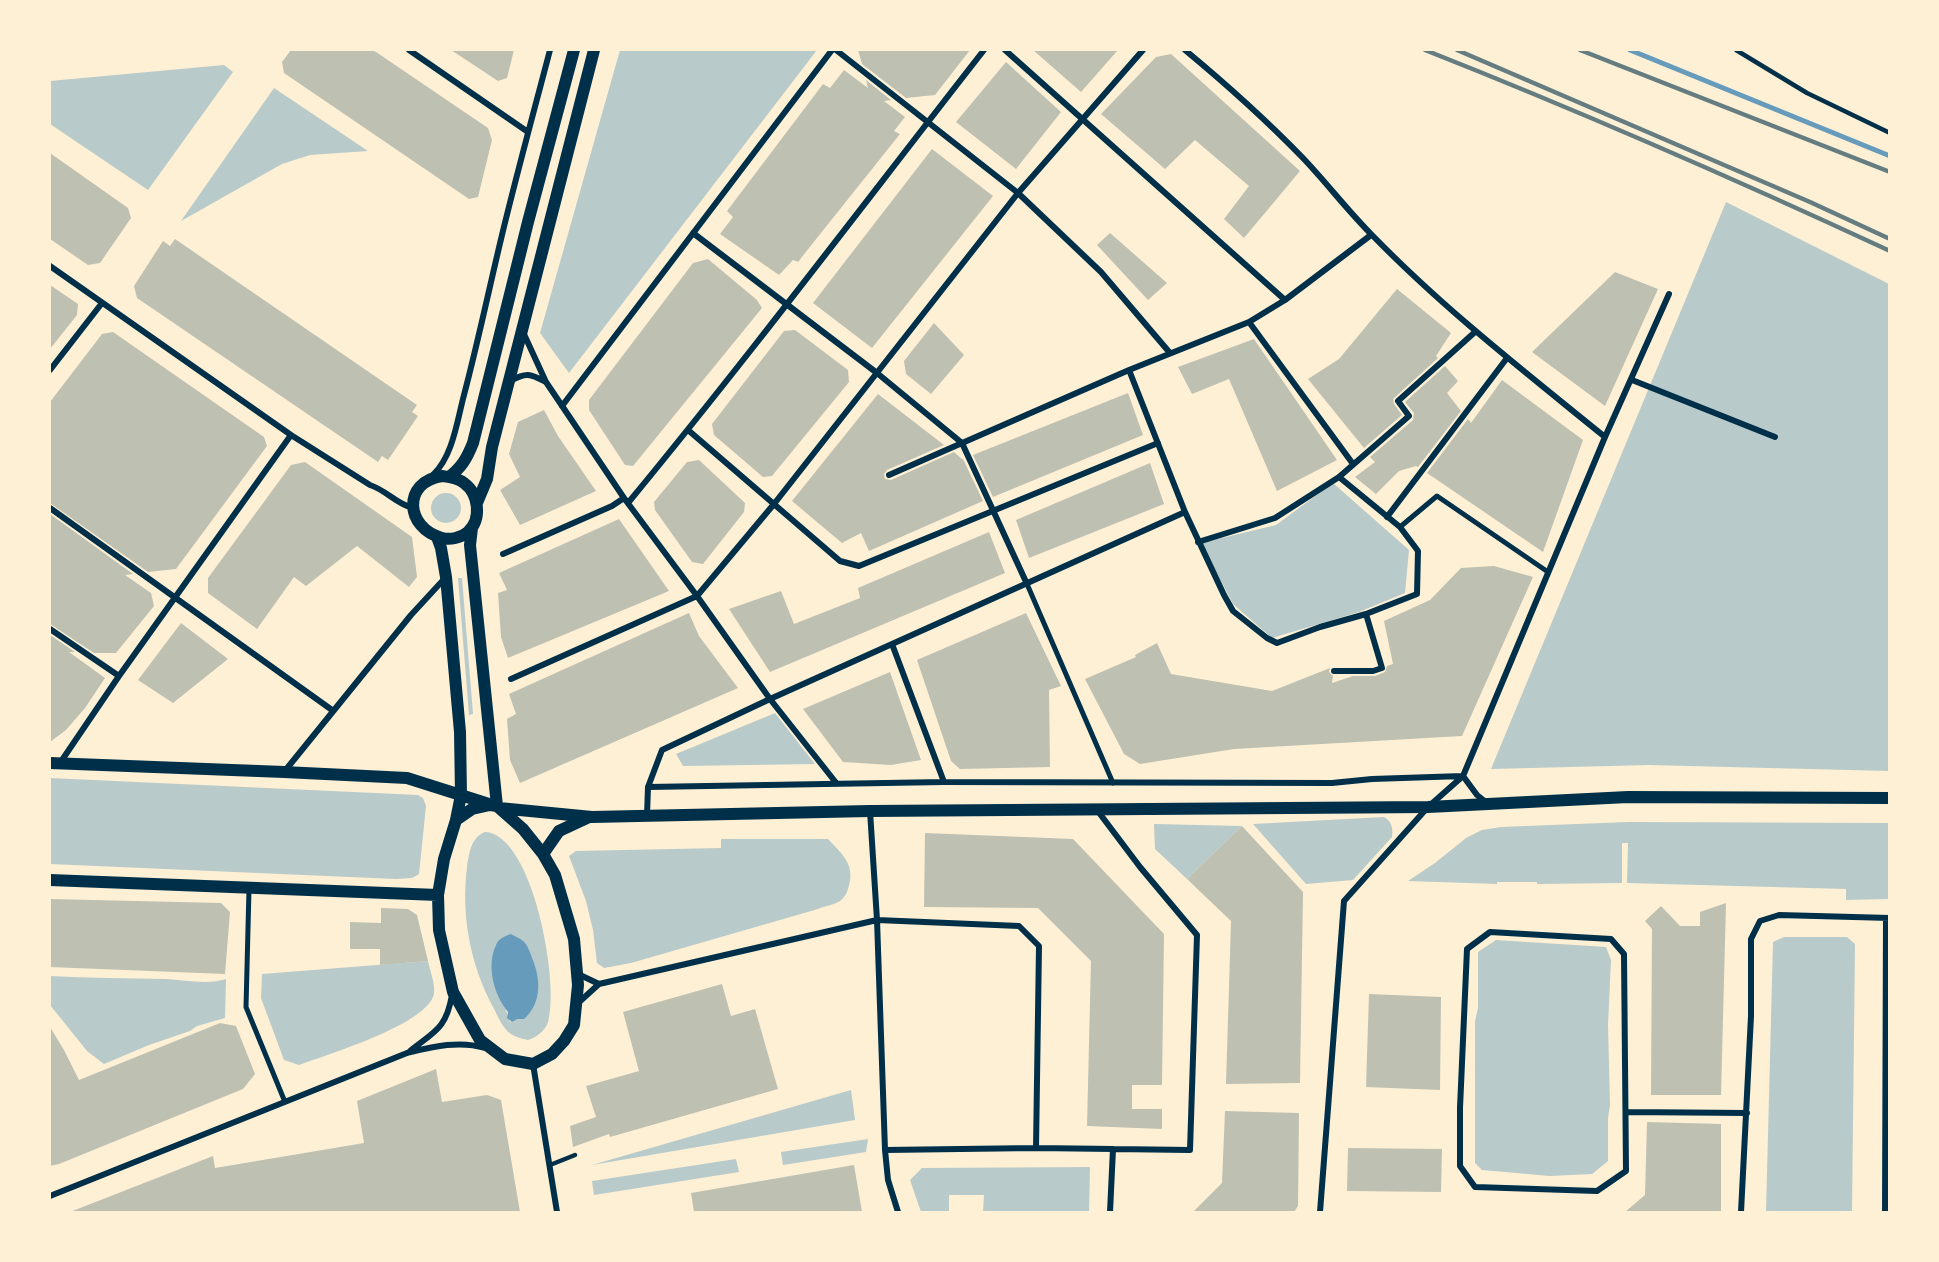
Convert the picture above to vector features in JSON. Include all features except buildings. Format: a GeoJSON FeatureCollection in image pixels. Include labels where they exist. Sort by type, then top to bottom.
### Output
{"type":"FeatureCollection","features":[{"type":"Feature","properties":{"kind":"main road"},"geometry":{"type":"LineString","coordinates":[[448,477],[467,460],[473,443],[574,50]]}},
{"type":"Feature","properties":{"kind":"main road"},"geometry":{"type":"LineString","coordinates":[[437,537],[446,577],[460,732],[460,795],[438,894],[439,930],[453,992],[480,1040],[505,1059],[533,1064],[552,1053],[564,1041],[574,1025],[577,974],[574,939],[555,875],[543,854],[523,829],[496,806],[470,545],[477,503],[487,479],[492,447],[594,50]]}},
{"type":"Feature","properties":{"kind":"main road"},"geometry":{"type":"LineString","coordinates":[[472,528],[464,535],[447,540],[429,534],[419,526],[414,516],[414,498],[419,488],[429,479],[442,476],[464,483],[477,503]]}},
{"type":"Feature","properties":{"kind":"main road"},"geometry":{"type":"LineString","coordinates":[[55,763],[407,778],[496,806],[589,817],[870,811],[1428,807],[1628,797],[1890,798]]}},
{"type":"Feature","properties":{"kind":"main road"},"geometry":{"type":"LineString","coordinates":[[456,820],[472,808],[496,806]]}},
{"type":"Feature","properties":{"kind":"main road"},"geometry":{"type":"LineString","coordinates":[[543,854],[559,831],[589,817]]}},
{"type":"Feature","properties":{"kind":"main road"},"geometry":{"type":"LineString","coordinates":[[50,880],[438,894]]}},
{"type":"Feature","properties":{"kind":"street"},"geometry":{"type":"LineString","coordinates":[[409,50],[528,132]]}},
{"type":"Feature","properties":{"kind":"street"},"geometry":{"type":"LineString","coordinates":[[429,479],[439,469],[453,439],[501,237],[550,50]]}},
{"type":"Feature","properties":{"kind":"street"},"geometry":{"type":"LineString","coordinates":[[562,406],[834,50],[1018,193],[1101,272],[1170,353]]}},
{"type":"Feature","properties":{"kind":"street"},"geometry":{"type":"LineString","coordinates":[[503,554],[626,501],[688,430],[984,50]]}},
{"type":"Feature","properties":{"kind":"street"},"geometry":{"type":"LineString","coordinates":[[1005,50],[1285,300]]}},
{"type":"Feature","properties":{"kind":"street"},"geometry":{"type":"LineString","coordinates":[[511,679],[697,596],[774,504],[1018,193],[1143,50]]}},
{"type":"Feature","properties":{"kind":"street"},"geometry":{"type":"LineString","coordinates":[[1185,50],[1238,94],[1303,158],[1371,234],[1475,332],[1605,437]]}},
{"type":"Feature","properties":{"kind":"street"},"geometry":{"type":"LineString","coordinates":[[693,233],[877,373],[962,443],[1027,584],[1113,783]]}},
{"type":"Feature","properties":{"kind":"street"},"geometry":{"type":"LineString","coordinates":[[889,475],[1129,370],[1249,322],[1285,300],[1371,234]]}},
{"type":"Feature","properties":{"kind":"street"},"geometry":{"type":"LineString","coordinates":[[50,266],[291,435],[379,488],[402,505],[413,508]]}},
{"type":"Feature","properties":{"kind":"street"},"geometry":{"type":"LineString","coordinates":[[1320,1212],[1344,901],[1428,807],[1463,776],[1605,437],[1669,294]]}},
{"type":"Feature","properties":{"kind":"street"},"geometry":{"type":"LineString","coordinates":[[50,370],[102,303]]}},
{"type":"Feature","properties":{"kind":"street"},"geometry":{"type":"LineString","coordinates":[[1249,322],[1353,464]]}},
{"type":"Feature","properties":{"kind":"street"},"geometry":{"type":"LineString","coordinates":[[522,329],[546,382],[626,501],[770,699],[837,784]]}},
{"type":"Feature","properties":{"kind":"street"},"geometry":{"type":"LineString","coordinates":[[1198,542],[1275,518],[1339,477],[1409,416],[1398,401],[1475,332]]}},
{"type":"Feature","properties":{"kind":"street"},"geometry":{"type":"LineString","coordinates":[[1387,517],[1507,358]]}},
{"type":"Feature","properties":{"kind":"street"},"geometry":{"type":"LineString","coordinates":[[1129,370],[1185,512],[1233,611],[1267,638],[1277,643],[1320,627],[1366,614],[1417,594],[1418,550],[1400,527],[1339,477]]}},
{"type":"Feature","properties":{"kind":"street"},"geometry":{"type":"LineString","coordinates":[[509,381],[523,374],[546,382]]}},
{"type":"Feature","properties":{"kind":"street"},"geometry":{"type":"LineString","coordinates":[[1632,380],[1775,437]]}},
{"type":"Feature","properties":{"kind":"street"},"geometry":{"type":"LineString","coordinates":[[688,430],[840,561],[859,566],[1158,443]]}},
{"type":"Feature","properties":{"kind":"street"},"geometry":{"type":"LineString","coordinates":[[55,763],[291,435]]}},
{"type":"Feature","properties":{"kind":"street"},"geometry":{"type":"LineString","coordinates":[[1400,527],[1437,496],[1548,572]]}},
{"type":"Feature","properties":{"kind":"street"},"geometry":{"type":"LineString","coordinates":[[50,507],[332,710]]}},
{"type":"Feature","properties":{"kind":"street"},"geometry":{"type":"LineString","coordinates":[[647,816],[648,787],[662,750],[1185,512]]}},
{"type":"Feature","properties":{"kind":"street"},"geometry":{"type":"LineString","coordinates":[[284,772],[332,710],[411,615],[446,577]]}},
{"type":"Feature","properties":{"kind":"street"},"geometry":{"type":"LineString","coordinates":[[1334,671],[1382,668],[1366,614]]}},
{"type":"Feature","properties":{"kind":"street"},"geometry":{"type":"LineString","coordinates":[[50,629],[119,676]]}},
{"type":"Feature","properties":{"kind":"street"},"geometry":{"type":"LineString","coordinates":[[892,644],[944,782]]}},
{"type":"Feature","properties":{"kind":"street"},"geometry":{"type":"LineString","coordinates":[[648,787],[944,782],[1332,783],[1372,779],[1463,776]]}},
{"type":"Feature","properties":{"kind":"street"},"geometry":{"type":"LineString","coordinates":[[1463,776],[1477,795],[1488,804]]}},
{"type":"Feature","properties":{"kind":"street"},"geometry":{"type":"LineString","coordinates":[[885,1150],[1036,1148],[1190,1150],[1197,935],[1140,867],[1097,810]]}},
{"type":"Feature","properties":{"kind":"street"},"geometry":{"type":"LineString","coordinates":[[870,811],[877,920],[885,1150],[888,1180],[898,1212]]}},
{"type":"Feature","properties":{"kind":"street"},"geometry":{"type":"LineString","coordinates":[[249,887],[246,1007],[285,1102]]}},
{"type":"Feature","properties":{"kind":"street"},"geometry":{"type":"LineString","coordinates":[[1741,1212],[1751,1016],[1751,939],[1760,921],[1779,915],[1888,918],[1885,1212]]}},
{"type":"Feature","properties":{"kind":"street"},"geometry":{"type":"LineString","coordinates":[[576,1005],[599,984],[877,920],[1019,926],[1039,946],[1036,1148]]}},
{"type":"Feature","properties":{"kind":"street"},"geometry":{"type":"LineString","coordinates":[[1490,932],[1611,939],[1624,954],[1626,1112],[1626,1171],[1597,1191],[1475,1187],[1460,1166],[1460,1108],[1467,949],[1490,932]]}},
{"type":"Feature","properties":{"kind":"street"},"geometry":{"type":"LineString","coordinates":[[577,974],[599,984]]}},
{"type":"Feature","properties":{"kind":"street"},"geometry":{"type":"LineString","coordinates":[[407,1053],[444,1022],[449,1012],[453,992]]}},
{"type":"Feature","properties":{"kind":"street"},"geometry":{"type":"LineString","coordinates":[[50,1196],[407,1053],[456,1044],[475,1045],[494,1051]]}},
{"type":"Feature","properties":{"kind":"street"},"geometry":{"type":"LineString","coordinates":[[533,1064],[557,1212]]}},
{"type":"Feature","properties":{"kind":"street"},"geometry":{"type":"LineString","coordinates":[[1626,1112],[1747,1113]]}},
{"type":"Feature","properties":{"kind":"street"},"geometry":{"type":"LineString","coordinates":[[1110,1212],[1113,1149]]}},
{"type":"Feature","properties":{"kind":"lane"},"geometry":{"type":"LineString","coordinates":[[1736,50],[1807,93],[1890,133]]}},
{"type":"Feature","properties":{"kind":"lane"},"geometry":{"type":"LineString","coordinates":[[550,1165],[575,1155]]}},
{"type":"Feature","properties":{"kind":"shaded area"},"geometry":{"type":"Polygon","coordinates":[[[620,50],[817,50],[569,373],[540,333],[620,50]]]}},
{"type":"Feature","properties":{"kind":"shaded area"},"geometry":{"type":"Polygon","coordinates":[[[224,65],[233,72],[148,190],[50,124],[50,81],[224,65]]]}},
{"type":"Feature","properties":{"kind":"shaded area"},"geometry":{"type":"Polygon","coordinates":[[[274,88],[368,151],[310,155],[282,164],[181,221],[274,88]]]}},
{"type":"Feature","properties":{"kind":"shaded area"},"geometry":{"type":"Polygon","coordinates":[[[1726,202],[1889,284],[1889,771],[1649,765],[1491,769],[1726,202]]]}},
{"type":"Feature","properties":{"kind":"shaded area"},"geometry":{"type":"Polygon","coordinates":[[[1333,483],[1409,550],[1405,593],[1359,612],[1272,638],[1233,604],[1201,543],[1276,525],[1333,483]]]}},
{"type":"Feature","properties":{"kind":"shaded area"},"geometry":{"type":"Polygon","coordinates":[[[446,493],[457,497],[461,508],[457,519],[446,523],[435,519],[431,508],[435,497],[446,493]]]}},
{"type":"Feature","properties":{"kind":"shaded area"},"geometry":{"type":"Polygon","coordinates":[[[458,578],[462,578],[473,714],[469,715],[458,578]]]}},
{"type":"Feature","properties":{"kind":"shaded area"},"geometry":{"type":"Polygon","coordinates":[[[775,713],[815,764],[683,766],[676,754],[775,713]]]}},
{"type":"Feature","properties":{"kind":"shaded area"},"geometry":{"type":"Polygon","coordinates":[[[50,778],[418,795],[423,798],[426,806],[419,874],[412,878],[396,879],[50,864],[50,778]]]}},
{"type":"Feature","properties":{"kind":"shaded area"},"geometry":{"type":"Polygon","coordinates":[[[1384,817],[1391,825],[1392,837],[1353,880],[1306,884],[1253,824],[1384,817]]]}},
{"type":"Feature","properties":{"kind":"shaded area"},"geometry":{"type":"Polygon","coordinates":[[[1628,822],[1889,823],[1889,899],[1846,900],[1846,889],[1627,883],[1628,843],[1622,843],[1622,883],[1497,882],[1497,884],[1408,881],[1466,838],[1482,830],[1501,827],[1628,822]]]}},
{"type":"Feature","properties":{"kind":"shaded area"},"geometry":{"type":"Polygon","coordinates":[[[1154,824],[1242,826],[1187,879],[1155,849],[1154,824]]]}},
{"type":"Feature","properties":{"kind":"shaded area"},"geometry":{"type":"Polygon","coordinates":[[[485,832],[502,839],[517,857],[539,913],[546,946],[551,1003],[545,1028],[528,1040],[513,1035],[503,1025],[478,974],[469,939],[465,885],[470,852],[480,834],[485,832]],[[496,944],[492,972],[510,1022],[514,1021],[496,944]]]}},
{"type":"Feature","properties":{"kind":"shaded area"},"geometry":{"type":"Polygon","coordinates":[[[721,839],[828,839],[847,861],[850,881],[847,892],[840,901],[832,904],[631,963],[604,968],[597,963],[593,930],[586,901],[569,856],[576,851],[721,848],[721,839]]]}},
{"type":"Feature","properties":{"kind":"shaded area"},"geometry":{"type":"Polygon","coordinates":[[[1784,937],[1847,937],[1855,944],[1852,1212],[1766,1212],[1773,942],[1784,937]]]}},
{"type":"Feature","properties":{"kind":"shaded area"},"geometry":{"type":"Polygon","coordinates":[[[1496,940],[1606,947],[1611,960],[1608,1025],[1610,1105],[1608,1161],[1592,1174],[1550,1176],[1482,1170],[1475,1163],[1475,1021],[1478,1008],[1478,952],[1496,940]]]}},
{"type":"Feature","properties":{"kind":"shaded area"},"geometry":{"type":"Polygon","coordinates":[[[428,961],[434,984],[433,997],[425,1008],[411,1018],[373,1038],[299,1065],[284,1060],[261,998],[262,974],[428,961]]]}},
{"type":"Feature","properties":{"kind":"shaded area"},"geometry":{"type":"Polygon","coordinates":[[[50,976],[204,982],[226,979],[225,1018],[197,1026],[190,1031],[104,1064],[87,1051],[50,1005],[50,976]]]}},
{"type":"Feature","properties":{"kind":"shaded area"},"geometry":{"type":"Polygon","coordinates":[[[851,1090],[855,1120],[592,1165],[851,1090]]]}},
{"type":"Feature","properties":{"kind":"shaded area"},"geometry":{"type":"Polygon","coordinates":[[[868,1139],[866,1152],[783,1165],[781,1152],[868,1139]]]}},
{"type":"Feature","properties":{"kind":"shaded area"},"geometry":{"type":"Polygon","coordinates":[[[736,1159],[739,1172],[594,1195],[592,1181],[736,1159]]]}},
{"type":"Feature","properties":{"kind":"shaded area"},"geometry":{"type":"Polygon","coordinates":[[[1090,1167],[1089,1212],[983,1212],[984,1195],[949,1195],[949,1212],[921,1212],[910,1180],[922,1168],[1090,1167]]]}},
{"type":"Feature","properties":{"kind":"water"},"geometry":{"type":"Polygon","coordinates":[[[511,934],[527,946],[535,966],[538,982],[537,998],[530,1013],[524,1019],[512,1022],[507,1018],[508,1012],[495,989],[492,971],[493,953],[497,943],[511,934]]]}},
{"type":"Feature","properties":{"kind":"waterway"},"geometry":{"type":"LineString","coordinates":[[1630,50],[1890,156]]}},
{"type":"Feature","properties":{"kind":"railway"},"geometry":{"type":"LineString","coordinates":[[1425,50],[1659,147],[1890,251]]}},
{"type":"Feature","properties":{"kind":"railway"},"geometry":{"type":"LineString","coordinates":[[1457,50],[1810,202],[1890,239]]}},
{"type":"Feature","properties":{"kind":"railway"},"geometry":{"type":"LineString","coordinates":[[1580,50],[1890,172]]}}]}
